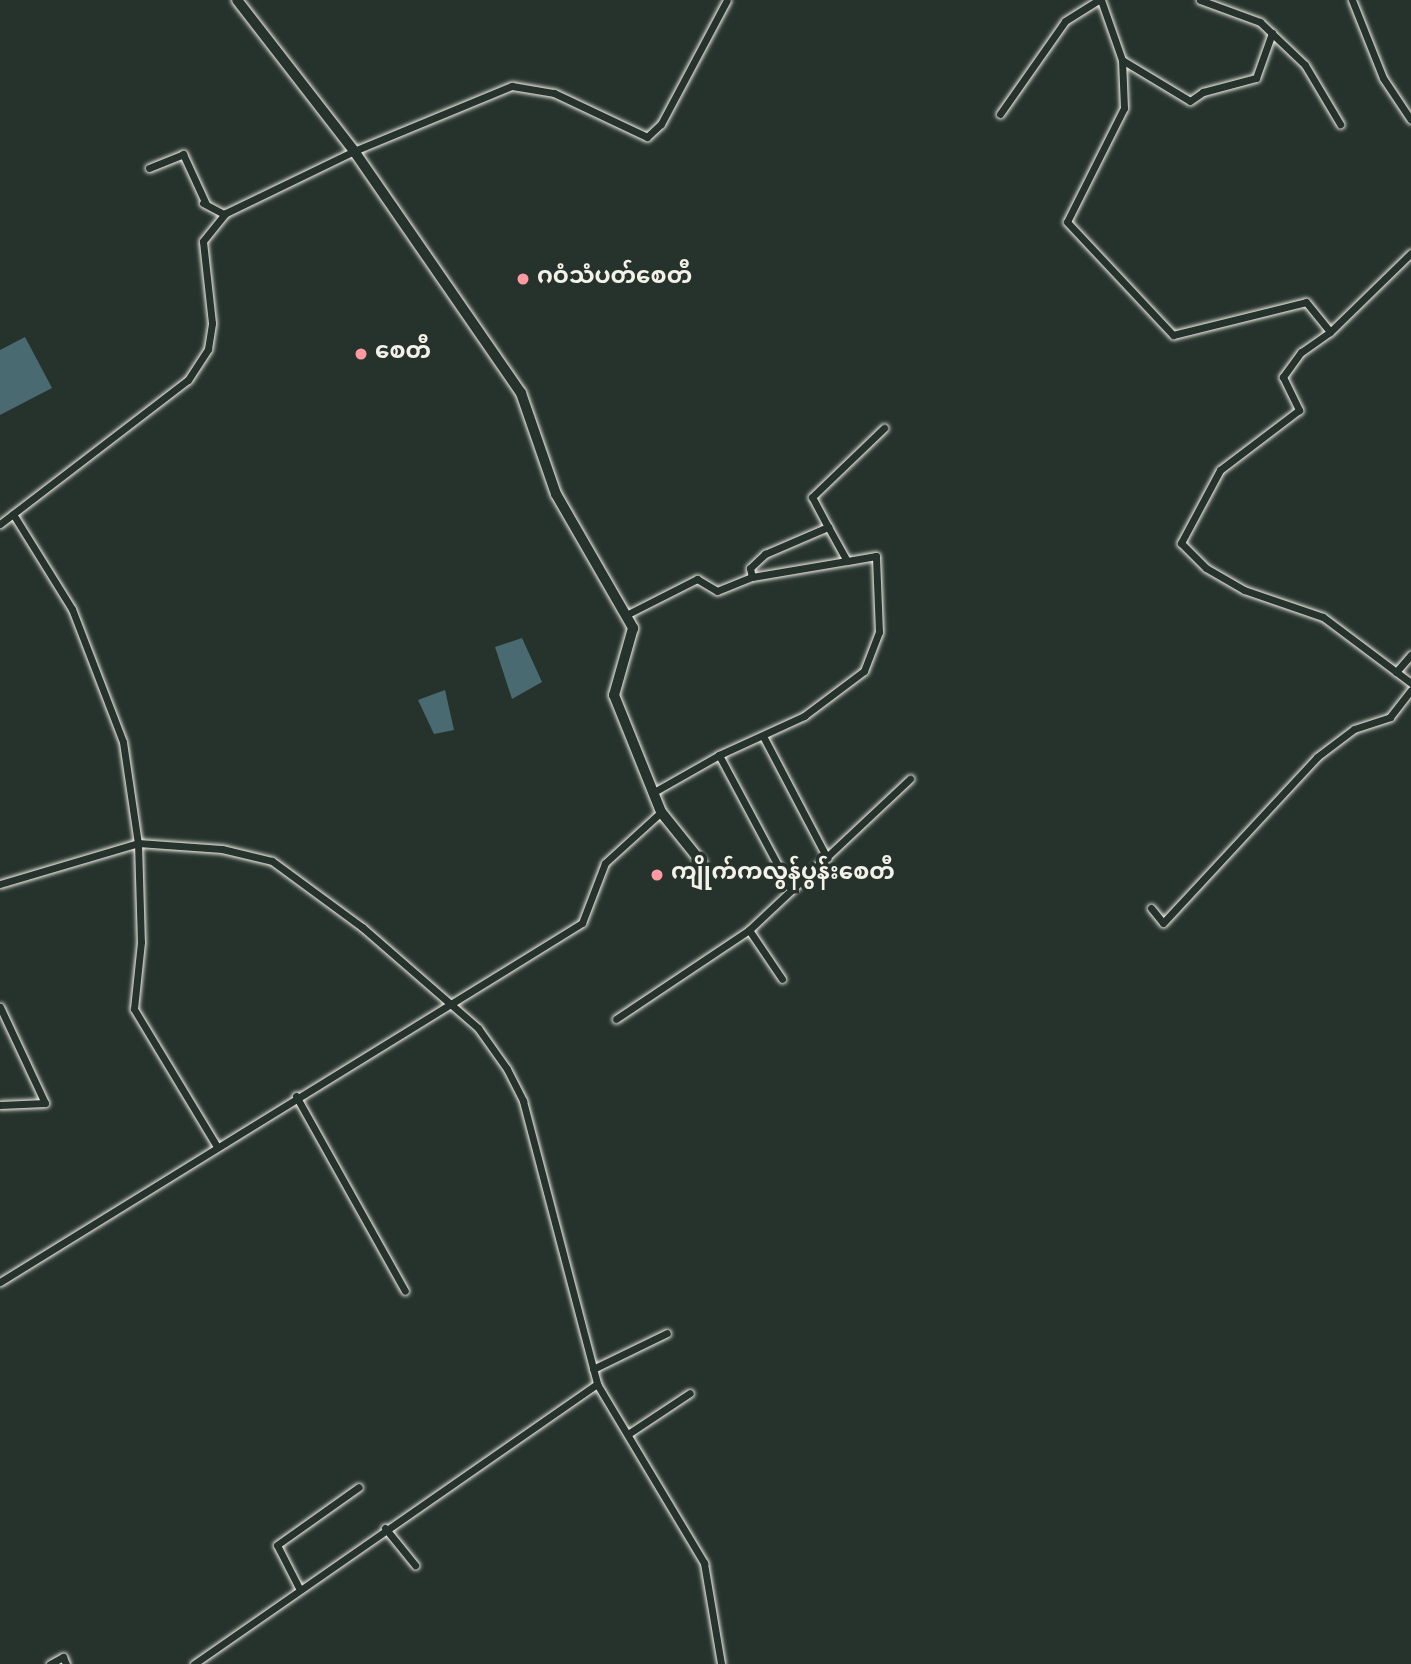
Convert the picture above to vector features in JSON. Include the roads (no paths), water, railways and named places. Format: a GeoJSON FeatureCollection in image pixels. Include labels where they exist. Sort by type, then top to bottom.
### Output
{"type":"FeatureCollection","features":[{"type":"Feature","properties":{"kind":"street"},"geometry":{"type":"LineString","coordinates":[[237,0],[354,150],[521,393],[556,494],[633,628],[614,676],[614,695],[661,812],[702,863]]}},
{"type":"Feature","properties":{"kind":"street"},"geometry":{"type":"LineString","coordinates":[[0,524],[188,380],[208,349],[212,323],[203,241],[224,214],[354,150],[512,86],[554,93],[647,137],[662,124],[727,0]]}},
{"type":"Feature","properties":{"kind":"street"},"geometry":{"type":"LineString","coordinates":[[1000,114],[1065,21],[1100,0],[1122,60],[1124,108],[1067,222],[1173,335],[1306,302],[1330,332]]}},
{"type":"Feature","properties":{"kind":"street"},"geometry":{"type":"LineString","coordinates":[[1200,0],[1261,22],[1305,65],[1340,124]]}},
{"type":"Feature","properties":{"kind":"street"},"geometry":{"type":"LineString","coordinates":[[1352,0],[1383,78],[1411,120]]}},
{"type":"Feature","properties":{"kind":"street"},"geometry":{"type":"LineString","coordinates":[[1122,60],[1190,101],[1203,92],[1256,78],[1272,33]]}},
{"type":"Feature","properties":{"kind":"street"},"geometry":{"type":"LineString","coordinates":[[149,168],[183,154],[204,203],[224,214]]}},
{"type":"Feature","properties":{"kind":"street"},"geometry":{"type":"LineString","coordinates":[[1411,253],[1330,332],[1301,352],[1283,377],[1299,410],[1220,470],[1180,539],[1206,568],[1244,590],[1323,617],[1411,683]]}},
{"type":"Feature","properties":{"kind":"street"},"geometry":{"type":"LineString","coordinates":[[847,561],[812,497],[884,428]]}},
{"type":"Feature","properties":{"kind":"street"},"geometry":{"type":"LineString","coordinates":[[13,514],[72,609],[122,742],[138,843],[141,942],[134,1009],[216,1145]]}},
{"type":"Feature","properties":{"kind":"street"},"geometry":{"type":"LineString","coordinates":[[752,577],[750,568],[765,554],[828,527]]}},
{"type":"Feature","properties":{"kind":"street"},"geometry":{"type":"LineString","coordinates":[[625,615],[697,579],[717,591],[752,577],[876,556],[881,588],[879,632],[864,671],[829,702],[719,755],[654,792]]}},
{"type":"Feature","properties":{"kind":"street"},"geometry":{"type":"LineString","coordinates":[[1396,672],[1411,655]]}},
{"type":"Feature","properties":{"kind":"street"},"geometry":{"type":"LineString","coordinates":[[1151,908],[1163,923],[1317,757],[1354,729],[1390,717],[1411,690]]}},
{"type":"Feature","properties":{"kind":"street"},"geometry":{"type":"LineString","coordinates":[[762,736],[827,858]]}},
{"type":"Feature","properties":{"kind":"street"},"geometry":{"type":"LineString","coordinates":[[719,755],[790,888]]}},
{"type":"Feature","properties":{"kind":"street"},"geometry":{"type":"LineString","coordinates":[[616,1019],[749,930],[790,888],[827,858],[910,779]]}},
{"type":"Feature","properties":{"kind":"street"},"geometry":{"type":"LineString","coordinates":[[0,1282],[216,1145],[582,923],[605,863],[661,812]]}},
{"type":"Feature","properties":{"kind":"street"},"geometry":{"type":"LineString","coordinates":[[0,884],[138,843],[222,849],[272,861],[478,1028],[523,1101],[597,1384],[704,1563],[721,1664]]}},
{"type":"Feature","properties":{"kind":"street"},"geometry":{"type":"LineString","coordinates":[[749,930],[782,979]]}},
{"type":"Feature","properties":{"kind":"street"},"geometry":{"type":"LineString","coordinates":[[0,1007],[45,1103],[0,1105]]}},
{"type":"Feature","properties":{"kind":"street"},"geometry":{"type":"LineString","coordinates":[[296,1096],[405,1291]]}},
{"type":"Feature","properties":{"kind":"street"},"geometry":{"type":"LineString","coordinates":[[593,1369],[667,1333]]}},
{"type":"Feature","properties":{"kind":"street"},"geometry":{"type":"LineString","coordinates":[[194,1664],[385,1528],[597,1384]]}},
{"type":"Feature","properties":{"kind":"street"},"geometry":{"type":"LineString","coordinates":[[628,1434],[690,1393]]}},
{"type":"Feature","properties":{"kind":"street"},"geometry":{"type":"LineString","coordinates":[[299,1588],[277,1545],[359,1486]]}},
{"type":"Feature","properties":{"kind":"street"},"geometry":{"type":"LineString","coordinates":[[385,1528],[415,1564]]}},
{"type":"Feature","properties":{"kind":"street"},"geometry":{"type":"LineString","coordinates":[[50,1664],[63,1657],[66,1664]]}},
{"type":"Feature","properties":{"kind":"water"},"geometry":{"type":"Polygon","coordinates":[[[25,337],[52,388],[0,415],[0,350],[25,337]]]}},
{"type":"Feature","properties":{"kind":"water"},"geometry":{"type":"Polygon","coordinates":[[[522,638],[542,682],[512,699],[495,647],[522,638]]]}},
{"type":"Feature","properties":{"kind":"water"},"geometry":{"type":"Polygon","coordinates":[[[445,690],[454,730],[434,734],[418,700],[445,690]]]}},
{"type":"Feature","properties":{"kind":"place","name":"ဂဝံသံပတ်စေတီ"},"geometry":{"type":"Point","coordinates":[523,279]}},
{"type":"Feature","properties":{"kind":"place","name":"စေတီ"},"geometry":{"type":"Point","coordinates":[361,354]}},
{"type":"Feature","properties":{"kind":"place","name":"ကျိုက်ကလွန်ပွန်းစေတီ"},"geometry":{"type":"Point","coordinates":[657,875]}}]}
